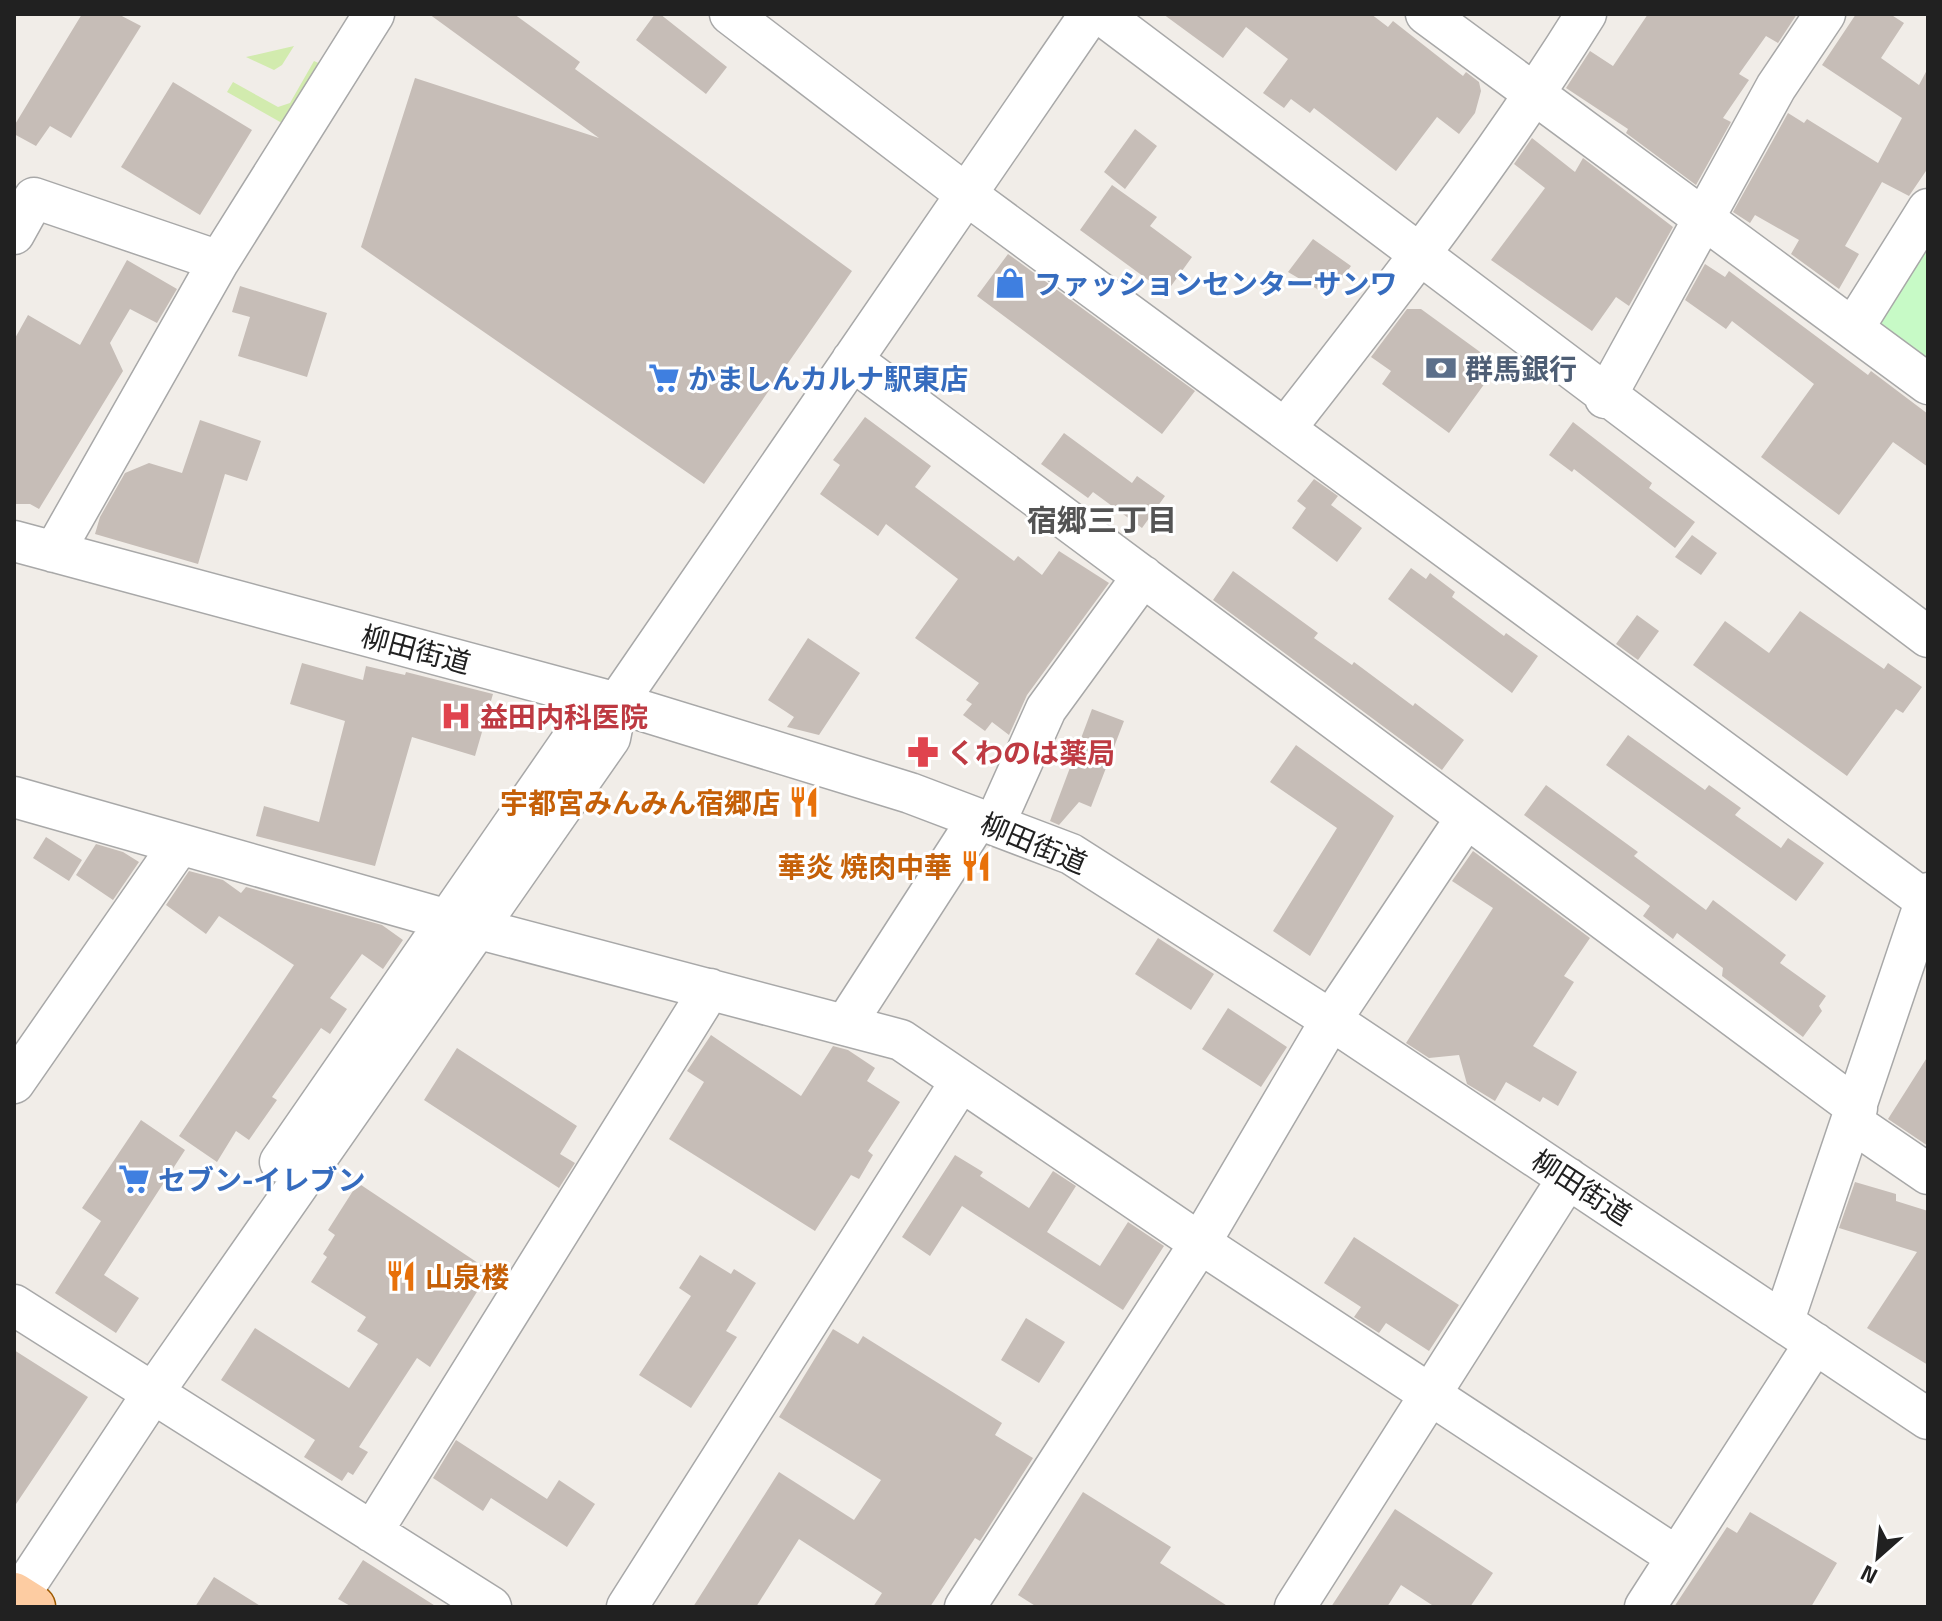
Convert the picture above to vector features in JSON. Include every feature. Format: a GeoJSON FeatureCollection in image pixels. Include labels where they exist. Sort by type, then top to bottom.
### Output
{"type":"FeatureCollection","features":[{"type":"Feature","properties":{"kind":"street"},"geometry":{"type":"LineString","coordinates":[[54,552],[219,261],[374,14]]}},
{"type":"Feature","properties":{"kind":"street"},"geometry":{"type":"LineString","coordinates":[[730,14],[967,195],[1927,897],[1784,1320]]}},
{"type":"Feature","properties":{"kind":"street"},"geometry":{"type":"LineString","coordinates":[[14,1552],[142,1386],[462,924],[610,738],[617,703],[1090,14]]}},
{"type":"Feature","properties":{"kind":"street"},"geometry":{"type":"LineString","coordinates":[[1101,14],[1605,398],[1928,637]]}},
{"type":"Feature","properties":{"kind":"street"},"geometry":{"type":"LineString","coordinates":[[1426,14],[1928,384]]}},
{"type":"Feature","properties":{"kind":"street"},"geometry":{"type":"LineString","coordinates":[[1285,429],[1420,258],[1535,96],[1586,14]]}},
{"type":"Feature","properties":{"kind":"street"},"geometry":{"type":"LineString","coordinates":[[1605,398],[1776,87],[1825,14]]}},
{"type":"Feature","properties":{"kind":"street"},"geometry":{"type":"LineString","coordinates":[[14,234],[24,196],[219,261]]}},
{"type":"Feature","properties":{"kind":"street"},"geometry":{"type":"LineString","coordinates":[[1854,327],[1928,209]]}},
{"type":"Feature","properties":{"kind":"street"},"geometry":{"type":"LineString","coordinates":[[852,360],[1466,818],[1928,1174]]}},
{"type":"Feature","properties":{"kind":"street","name":"柳田街道"},"geometry":{"type":"LineString","coordinates":[[14,541],[617,703],[910,793],[1071,854],[1331,1020],[1928,1419]]}},
{"type":"Feature","properties":{"kind":"street"},"geometry":{"type":"LineString","coordinates":[[845,1025],[986,821],[1046,709],[1143,576]]}},
{"type":"Feature","properties":{"kind":"street"},"geometry":{"type":"LineString","coordinates":[[14,797],[462,924],[901,1040],[1200,1243],[1677,1557]]}},
{"type":"Feature","properties":{"kind":"street"},"geometry":{"type":"LineString","coordinates":[[965,1607],[1200,1243],[1331,1020],[1466,818]]}},
{"type":"Feature","properties":{"kind":"street"},"geometry":{"type":"LineString","coordinates":[[14,1083],[180,844]]}},
{"type":"Feature","properties":{"kind":"street"},"geometry":{"type":"LineString","coordinates":[[372,1532],[710,989]]}},
{"type":"Feature","properties":{"kind":"street"},"geometry":{"type":"LineString","coordinates":[[627,1607],[961,1081]]}},
{"type":"Feature","properties":{"kind":"street"},"geometry":{"type":"LineString","coordinates":[[1295,1607],[1428,1393],[1568,1178]]}},
{"type":"Feature","properties":{"kind":"street"},"geometry":{"type":"LineString","coordinates":[[14,1305],[491,1607]]}},
{"type":"Feature","properties":{"kind":"street"},"geometry":{"type":"LineString","coordinates":[[1645,1607],[1815,1343]]}},
{"type":"Feature","properties":{"kind":"street"},"geometry":{"type":"LineString","coordinates":[[20,1600],[142,1386]]}},
{"type":"Feature","properties":{"kind":"green space"},"geometry":{"type":"Polygon","coordinates":[[[294,46],[282,65],[274,70],[246,57],[294,46]]]}},
{"type":"Feature","properties":{"kind":"green space"},"geometry":{"type":"Polygon","coordinates":[[[314,61],[325,66],[289,127],[227,92],[233,82],[278,107],[290,103],[314,61]]]}},
{"type":"Feature","properties":{"kind":"green space"},"geometry":{"type":"Polygon","coordinates":[[[1928,221],[1928,370],[1873,328],[1928,221]]]}},
{"type":"Feature","properties":{"kind":"building"},"geometry":{"type":"Polygon","coordinates":[[[82,14],[118,14],[141,26],[71,138],[50,126],[36,146],[14,134],[14,126],[82,14]]]}},
{"type":"Feature","properties":{"kind":"building","name":"かましんカルナ駅東店"},"geometry":{"type":"Polygon","coordinates":[[[429,14],[514,14],[580,62],[575,69],[852,271],[704,484],[361,247],[415,78],[599,138],[429,14]]]}},
{"type":"Feature","properties":{"kind":"building"},"geometry":{"type":"Polygon","coordinates":[[[655,14],[660,14],[727,67],[706,94],[636,40],[655,14]]]}},
{"type":"Feature","properties":{"kind":"building"},"geometry":{"type":"Polygon","coordinates":[[[1163,14],[1371,14],[1388,27],[1393,21],[1463,76],[1466,72],[1479,82],[1481,91],[1475,113],[1459,134],[1437,117],[1396,171],[1314,108],[1310,113],[1291,99],[1284,108],[1263,93],[1288,59],[1246,27],[1223,58],[1163,14]]]}},
{"type":"Feature","properties":{"kind":"building"},"geometry":{"type":"Polygon","coordinates":[[[1648,14],[1797,14],[1778,43],[1766,36],[1739,74],[1749,80],[1723,118],[1731,122],[1696,185],[1626,133],[1628,129],[1566,88],[1590,51],[1613,66],[1648,14]]]}},
{"type":"Feature","properties":{"kind":"building"},"geometry":{"type":"Polygon","coordinates":[[[1856,14],[1890,14],[1904,23],[1881,58],[1919,85],[1928,68],[1928,168],[1909,196],[1882,182],[1845,246],[1859,254],[1839,289],[1791,254],[1799,240],[1755,215],[1750,223],[1733,212],[1788,113],[1804,123],[1807,119],[1878,163],[1902,118],[1822,65],[1856,14]]]}},
{"type":"Feature","properties":{"kind":"building"},"geometry":{"type":"Polygon","coordinates":[[[173,82],[252,130],[200,215],[121,167],[173,82]]]}},
{"type":"Feature","properties":{"kind":"building"},"geometry":{"type":"Polygon","coordinates":[[[1135,129],[1157,146],[1125,189],[1104,172],[1135,129]]]}},
{"type":"Feature","properties":{"kind":"building"},"geometry":{"type":"Polygon","coordinates":[[[1532,138],[1575,172],[1583,158],[1673,227],[1629,306],[1616,297],[1592,331],[1491,260],[1545,188],[1514,164],[1532,138]]]}},
{"type":"Feature","properties":{"kind":"building"},"geometry":{"type":"Polygon","coordinates":[[[1112,185],[1157,217],[1150,226],[1192,257],[1166,293],[1080,230],[1112,185]]]}},
{"type":"Feature","properties":{"kind":"building"},"geometry":{"type":"Polygon","coordinates":[[[1313,239],[1351,266],[1329,296],[1288,272],[1313,239]]]}},
{"type":"Feature","properties":{"kind":"building"},"geometry":{"type":"Polygon","coordinates":[[[1008,254],[1195,391],[1162,434],[977,296],[1008,254]]]}},
{"type":"Feature","properties":{"kind":"building"},"geometry":{"type":"Polygon","coordinates":[[[127,260],[177,289],[157,323],[130,309],[110,343],[123,371],[39,509],[30,504],[14,504],[14,340],[28,315],[80,345],[127,260]]]}},
{"type":"Feature","properties":{"kind":"building"},"geometry":{"type":"Polygon","coordinates":[[[1705,264],[1725,277],[1729,271],[1868,375],[1871,371],[1928,414],[1928,467],[1893,442],[1839,515],[1761,457],[1814,384],[1732,321],[1726,329],[1685,300],[1705,264]]]}},
{"type":"Feature","properties":{"kind":"building"},"geometry":{"type":"Polygon","coordinates":[[[240,286],[327,313],[307,377],[238,356],[250,317],[232,312],[240,286]]]}},
{"type":"Feature","properties":{"kind":"building","name":"群馬銀行"},"geometry":{"type":"Polygon","coordinates":[[[1407,309],[1421,309],[1498,365],[1449,433],[1382,384],[1391,371],[1371,357],[1407,309]]]}},
{"type":"Feature","properties":{"kind":"building"},"geometry":{"type":"Polygon","coordinates":[[[865,417],[931,466],[915,487],[1014,561],[1018,556],[1042,575],[1059,551],[1109,583],[1027,695],[1009,735],[992,722],[985,731],[963,715],[972,704],[966,700],[979,683],[915,638],[958,579],[886,524],[878,536],[820,494],[840,465],[833,460],[865,417]]]}},
{"type":"Feature","properties":{"kind":"building"},"geometry":{"type":"Polygon","coordinates":[[[200,420],[261,441],[247,481],[225,474],[198,564],[95,534],[100,517],[125,473],[149,463],[182,473],[200,420]]]}},
{"type":"Feature","properties":{"kind":"building"},"geometry":{"type":"Polygon","coordinates":[[[1573,422],[1652,483],[1649,488],[1695,522],[1675,548],[1574,469],[1572,472],[1549,455],[1573,422]]]}},
{"type":"Feature","properties":{"kind":"building"},"geometry":{"type":"Polygon","coordinates":[[[1064,433],[1132,483],[1137,476],[1165,496],[1142,528],[1093,492],[1088,498],[1041,464],[1064,433]]]}},
{"type":"Feature","properties":{"kind":"building"},"geometry":{"type":"Polygon","coordinates":[[[1314,479],[1338,496],[1331,505],[1362,528],[1337,562],[1292,528],[1306,508],[1297,501],[1314,479]]]}},
{"type":"Feature","properties":{"kind":"building"},"geometry":{"type":"Polygon","coordinates":[[[1692,535],[1717,553],[1701,575],[1675,557],[1692,535]]]}},
{"type":"Feature","properties":{"kind":"building"},"geometry":{"type":"Polygon","coordinates":[[[1411,568],[1426,579],[1430,573],[1455,592],[1452,597],[1504,636],[1506,633],[1538,656],[1512,693],[1388,599],[1411,568]]]}},
{"type":"Feature","properties":{"kind":"building"},"geometry":{"type":"Polygon","coordinates":[[[1233,571],[1318,633],[1314,638],[1352,665],[1354,662],[1413,706],[1415,703],[1464,740],[1442,770],[1213,600],[1233,571]]]}},
{"type":"Feature","properties":{"kind":"building"},"geometry":{"type":"Polygon","coordinates":[[[1800,611],[1884,669],[1888,663],[1922,687],[1903,713],[1896,709],[1847,776],[1693,665],[1725,621],[1769,653],[1800,611]]]}},
{"type":"Feature","properties":{"kind":"building"},"geometry":{"type":"Polygon","coordinates":[[[1637,615],[1659,631],[1638,660],[1616,644],[1637,615]]]}},
{"type":"Feature","properties":{"kind":"building"},"geometry":{"type":"Polygon","coordinates":[[[808,638],[860,673],[819,735],[787,727],[794,717],[768,700],[808,638]]]}},
{"type":"Feature","properties":{"kind":"building"},"geometry":{"type":"Polygon","coordinates":[[[302,663],[363,680],[366,666],[405,675],[406,672],[493,694],[475,756],[412,737],[375,866],[256,836],[264,806],[319,822],[345,721],[290,704],[302,663]]]}},
{"type":"Feature","properties":{"kind":"building"},"geometry":{"type":"Polygon","coordinates":[[[1092,709],[1124,721],[1091,807],[1079,802],[1059,825],[1050,821],[1092,709]]]}},
{"type":"Feature","properties":{"kind":"building"},"geometry":{"type":"Polygon","coordinates":[[[1628,735],[1705,790],[1709,785],[1741,808],[1735,815],[1781,848],[1788,838],[1824,863],[1796,901],[1606,765],[1628,735]]]}},
{"type":"Feature","properties":{"kind":"building"},"geometry":{"type":"Polygon","coordinates":[[[1296,745],[1394,816],[1310,956],[1273,931],[1337,828],[1270,782],[1296,745]]]}},
{"type":"Feature","properties":{"kind":"building"},"geometry":{"type":"Polygon","coordinates":[[[1546,785],[1638,852],[1634,856],[1706,910],[1713,900],[1786,955],[1780,963],[1826,996],[1819,1006],[1822,1011],[1803,1037],[1722,976],[1723,968],[1677,933],[1673,939],[1643,916],[1650,906],[1524,815],[1546,785]]]}},
{"type":"Feature","properties":{"kind":"building"},"geometry":{"type":"Polygon","coordinates":[[[46,837],[82,860],[69,881],[33,858],[46,837]]]}},
{"type":"Feature","properties":{"kind":"building"},"geometry":{"type":"Polygon","coordinates":[[[96,844],[123,852],[139,862],[113,900],[76,875],[96,844]]]}},
{"type":"Feature","properties":{"kind":"building"},"geometry":{"type":"Polygon","coordinates":[[[1473,851],[1590,938],[1564,976],[1574,982],[1533,1046],[1577,1072],[1558,1106],[1543,1097],[1540,1102],[1506,1082],[1495,1101],[1467,1084],[1459,1055],[1429,1058],[1406,1043],[1493,908],[1452,881],[1473,851]]]}},
{"type":"Feature","properties":{"kind":"building"},"geometry":{"type":"Polygon","coordinates":[[[189,871],[223,880],[241,893],[246,887],[382,925],[403,940],[383,969],[362,954],[330,998],[347,1009],[330,1034],[321,1028],[272,1097],[277,1100],[249,1140],[236,1131],[217,1162],[179,1136],[294,965],[219,916],[206,934],[166,905],[189,871]]]}},
{"type":"Feature","properties":{"kind":"building"},"geometry":{"type":"Polygon","coordinates":[[[1158,938],[1214,974],[1191,1010],[1135,974],[1158,938]]]}},
{"type":"Feature","properties":{"kind":"building"},"geometry":{"type":"Polygon","coordinates":[[[1228,1008],[1287,1047],[1261,1087],[1202,1049],[1228,1008]]]}},
{"type":"Feature","properties":{"kind":"building"},"geometry":{"type":"Polygon","coordinates":[[[711,1035],[801,1096],[833,1046],[848,1050],[875,1068],[867,1081],[900,1102],[868,1151],[873,1155],[859,1179],[851,1175],[815,1231],[669,1139],[704,1082],[687,1071],[711,1035]]]}},
{"type":"Feature","properties":{"kind":"building"},"geometry":{"type":"Polygon","coordinates":[[[457,1048],[577,1126],[560,1154],[575,1163],[559,1188],[424,1100],[457,1048]]]}},
{"type":"Feature","properties":{"kind":"building"},"geometry":{"type":"Polygon","coordinates":[[[1928,1056],[1928,1146],[1888,1119],[1928,1056]]]}},
{"type":"Feature","properties":{"kind":"building"},"geometry":{"type":"Polygon","coordinates":[[[141,1120],[185,1150],[104,1275],[139,1298],[116,1333],[55,1293],[101,1221],[82,1208],[141,1120]]]}},
{"type":"Feature","properties":{"kind":"building"},"geometry":{"type":"Polygon","coordinates":[[[955,1155],[983,1172],[980,1176],[1029,1208],[1053,1171],[1076,1186],[1047,1232],[1100,1266],[1128,1222],[1164,1246],[1123,1310],[962,1206],[930,1256],[902,1237],[955,1155]]]}},
{"type":"Feature","properties":{"kind":"building"},"geometry":{"type":"Polygon","coordinates":[[[1855,1182],[1896,1194],[1896,1201],[1928,1211],[1928,1365],[1867,1328],[1917,1252],[1839,1228],[1855,1182]]]}},
{"type":"Feature","properties":{"kind":"building"},"geometry":{"type":"Polygon","coordinates":[[[358,1183],[490,1271],[430,1367],[417,1358],[359,1447],[368,1452],[353,1475],[348,1472],[342,1481],[304,1457],[315,1440],[221,1380],[255,1328],[349,1388],[378,1344],[357,1331],[366,1317],[311,1282],[327,1257],[323,1254],[335,1235],[328,1230],[358,1183]]]}},
{"type":"Feature","properties":{"kind":"building"},"geometry":{"type":"Polygon","coordinates":[[[1354,1237],[1459,1305],[1429,1351],[1386,1323],[1379,1333],[1354,1317],[1361,1307],[1324,1283],[1354,1237]]]}},
{"type":"Feature","properties":{"kind":"building"},"geometry":{"type":"Polygon","coordinates":[[[700,1255],[731,1274],[734,1269],[756,1283],[726,1331],[737,1337],[691,1408],[639,1375],[691,1296],[679,1288],[700,1255]]]}},
{"type":"Feature","properties":{"kind":"building"},"geometry":{"type":"Polygon","coordinates":[[[1026,1318],[1065,1342],[1039,1383],[1001,1360],[1026,1318]]]}},
{"type":"Feature","properties":{"kind":"building"},"geometry":{"type":"Polygon","coordinates":[[[833,1329],[858,1344],[863,1336],[1002,1423],[995,1435],[1033,1458],[980,1541],[975,1538],[930,1607],[873,1607],[882,1593],[799,1539],[756,1607],[693,1607],[779,1472],[854,1520],[881,1480],[779,1417],[833,1329]]]}},
{"type":"Feature","properties":{"kind":"building"},"geometry":{"type":"Polygon","coordinates":[[[14,1350],[88,1397],[14,1507],[14,1350]]]}},
{"type":"Feature","properties":{"kind":"building"},"geometry":{"type":"Polygon","coordinates":[[[456,1440],[547,1499],[559,1480],[595,1504],[567,1547],[491,1498],[483,1511],[433,1478],[456,1440]]]}},
{"type":"Feature","properties":{"kind":"building"},"geometry":{"type":"Polygon","coordinates":[[[1083,1492],[1171,1547],[1160,1563],[1229,1607],[1037,1607],[1018,1595],[1083,1492]]]}},
{"type":"Feature","properties":{"kind":"building"},"geometry":{"type":"Polygon","coordinates":[[[1395,1509],[1493,1573],[1470,1607],[1435,1607],[1401,1585],[1387,1607],[1331,1607],[1395,1509]]]}},
{"type":"Feature","properties":{"kind":"building"},"geometry":{"type":"Polygon","coordinates":[[[1750,1512],[1837,1563],[1811,1607],[1674,1607],[1727,1527],[1737,1533],[1750,1512]]]}},
{"type":"Feature","properties":{"kind":"building"},"geometry":{"type":"Polygon","coordinates":[[[363,1560],[437,1607],[352,1607],[338,1599],[363,1560]]]}},
{"type":"Feature","properties":{"kind":"building"},"geometry":{"type":"Polygon","coordinates":[[[214,1577],[262,1607],[195,1607],[214,1577]]]}},
{"type":"Feature","properties":{"kind":"place","name":"ファッションセンターサンワ"},"geometry":{"type":"Point","coordinates":[1010,283]}},
{"type":"Feature","properties":{"kind":"place","name":"群馬銀行"},"geometry":{"type":"Point","coordinates":[1441,368]}},
{"type":"Feature","properties":{"kind":"place","name":"かましんカルナ駅東店"},"geometry":{"type":"Point","coordinates":[664,378]}},
{"type":"Feature","properties":{"kind":"place","name":"益田内科医院"},"geometry":{"type":"Point","coordinates":[456,716]}},
{"type":"Feature","properties":{"kind":"place","name":"くわのは薬局"},"geometry":{"type":"Point","coordinates":[923,752]}},
{"type":"Feature","properties":{"kind":"place","name":"宇都宮みんみん宿郷店"},"geometry":{"type":"Point","coordinates":[804,802]}},
{"type":"Feature","properties":{"kind":"place","name":"華炎 焼肉中華"},"geometry":{"type":"Point","coordinates":[976,866]}},
{"type":"Feature","properties":{"kind":"place","name":"セブン-イレブン"},"geometry":{"type":"Point","coordinates":[134,1179]}},
{"type":"Feature","properties":{"kind":"place","name":"山泉楼"},"geometry":{"type":"Point","coordinates":[401,1276]}},
{"type":"Feature","properties":{"kind":"district","name":"宿郷三丁目"},"geometry":{"type":"Point","coordinates":[1102,520]}}]}
